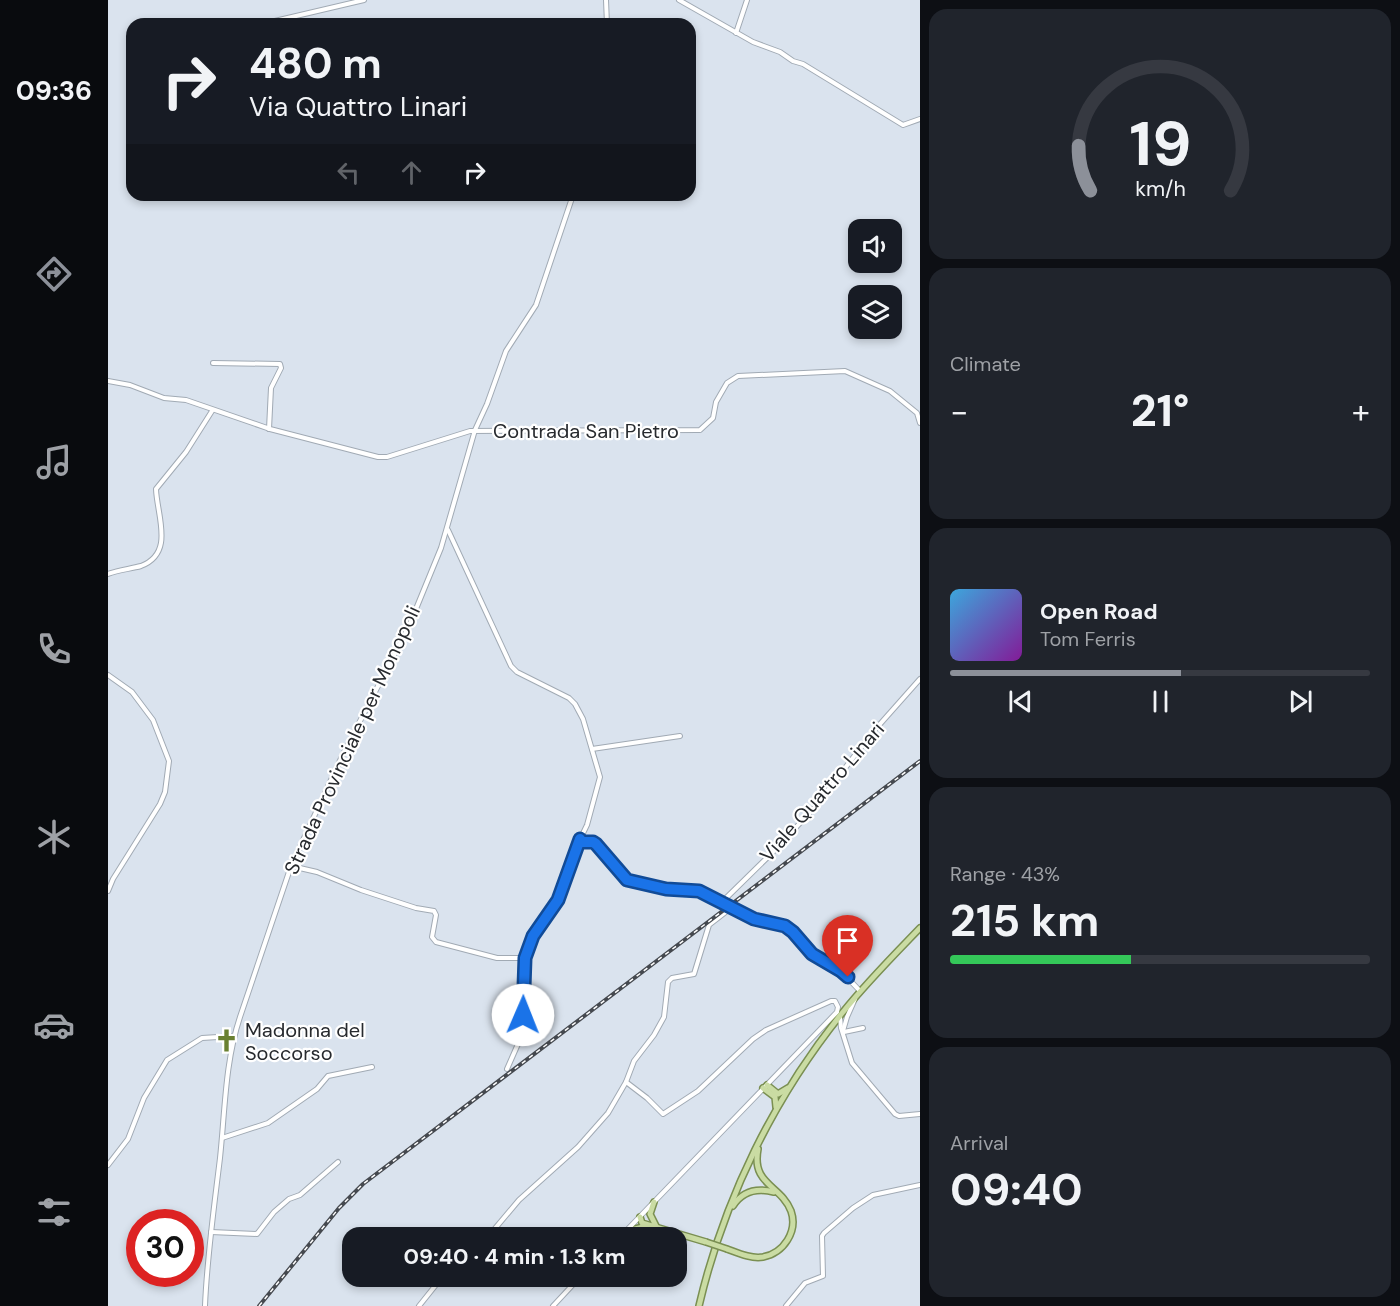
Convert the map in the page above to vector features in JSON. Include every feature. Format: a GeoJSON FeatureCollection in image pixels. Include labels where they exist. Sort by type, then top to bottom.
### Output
{"type":"FeatureCollection","features":[{"type":"Feature","properties":{"kind":"main road"},"geometry":{"type":"LineString","coordinates":[[699,1306],[737,1187],[774,1113],[840,1015],[919,930]]}},
{"type":"Feature","properties":{"kind":"main road"},"geometry":{"type":"LineString","coordinates":[[765,1087],[778,1094],[789,1088]]}},
{"type":"Feature","properties":{"kind":"main road"},"geometry":{"type":"LineString","coordinates":[[765,1087],[775,1096],[774,1113]]}},
{"type":"Feature","properties":{"kind":"main road"},"geometry":{"type":"LineString","coordinates":[[640,1217],[642,1223],[744,1255],[763,1257],[772,1254],[785,1244],[792,1230],[792,1218],[787,1204],[763,1180],[758,1167],[757,1154],[761,1138]]}},
{"type":"Feature","properties":{"kind":"main road"},"geometry":{"type":"LineString","coordinates":[[726,1218],[736,1202],[746,1193],[755,1190],[776,1193]]}},
{"type":"Feature","properties":{"kind":"main road"},"geometry":{"type":"LineString","coordinates":[[654,1202],[650,1214],[656,1226]]}},
{"type":"Feature","properties":{"kind":"main road"},"geometry":{"type":"LineString","coordinates":[[650,1227],[656,1226]]}},
{"type":"Feature","properties":{"kind":"street"},"geometry":{"type":"LineString","coordinates":[[288,18],[364,0]]}},
{"type":"Feature","properties":{"kind":"street"},"geometry":{"type":"LineString","coordinates":[[606,0],[607,18]]}},
{"type":"Feature","properties":{"kind":"street"},"geometry":{"type":"LineString","coordinates":[[680,0],[736,33],[802,64],[903,125],[920,119]]}},
{"type":"Feature","properties":{"kind":"street"},"geometry":{"type":"LineString","coordinates":[[736,33],[747,0]]}},
{"type":"Feature","properties":{"kind":"street","name":"Strada Provinciale per Monopoli"},"geometry":{"type":"LineString","coordinates":[[205,1306],[225,1095],[234,1036],[291,866],[342,754],[409,626],[448,531],[475,430],[506,351],[536,305],[571,201]]}},
{"type":"Feature","properties":{"kind":"street"},"geometry":{"type":"LineString","coordinates":[[213,363],[280,364],[271,388],[268,429]]}},
{"type":"Feature","properties":{"kind":"street","name":"Contrada San Pietro"},"geometry":{"type":"LineString","coordinates":[[108,381],[129,384],[164,398],[186,400],[268,429],[378,457],[387,457],[452,435],[475,430],[697,430],[704,428],[713,418],[716,402],[727,383],[738,376],[845,371],[890,391],[917,413],[920,423]]}},
{"type":"Feature","properties":{"kind":"street"},"geometry":{"type":"LineString","coordinates":[[108,574],[145,564],[157,554],[163,536],[156,489],[186,452],[212,411]]}},
{"type":"Feature","properties":{"kind":"street"},"geometry":{"type":"LineString","coordinates":[[448,531],[511,666],[530,680],[572,700],[582,716],[600,780],[587,825],[558,900],[533,936],[525,958],[523,1022],[518,1044],[507,1069]]}},
{"type":"Feature","properties":{"kind":"street"},"geometry":{"type":"LineString","coordinates":[[108,675],[132,692],[150,714],[169,764],[165,792],[160,804],[129,857],[113,879],[108,891]]}},
{"type":"Feature","properties":{"kind":"street","name":"Viale Quattro Linari"},"geometry":{"type":"LineString","coordinates":[[721,903],[814,808],[873,732],[920,679]]}},
{"type":"Feature","properties":{"kind":"street"},"geometry":{"type":"LineString","coordinates":[[592,749],[680,736]]}},
{"type":"Feature","properties":{"kind":"street"},"geometry":{"type":"LineString","coordinates":[[580,839],[582,842],[596,844],[627,880],[666,889],[699,891],[754,919],[788,928],[812,954],[841,971],[858,993],[843,1032]]}},
{"type":"Feature","properties":{"kind":"street"},"geometry":{"type":"LineString","coordinates":[[291,866],[317,872],[361,890],[416,908],[434,911],[436,915],[432,937],[436,942],[485,956],[525,958]]}},
{"type":"Feature","properties":{"kind":"street"},"geometry":{"type":"LineString","coordinates":[[496,1227],[519,1200],[578,1148],[608,1113],[626,1082],[634,1061],[654,1035],[664,1017],[668,982],[672,978],[694,974],[711,923],[731,908]]}},
{"type":"Feature","properties":{"kind":"street"},"geometry":{"type":"LineString","coordinates":[[626,1082],[663,1114],[698,1091],[753,1039],[766,1030],[835,1001],[838,1006],[837,1012],[630,1227]]}},
{"type":"Feature","properties":{"kind":"street"},"geometry":{"type":"LineString","coordinates":[[840,1015],[846,1020]]}},
{"type":"Feature","properties":{"kind":"street"},"geometry":{"type":"LineString","coordinates":[[840,1015],[841,1028],[854,1066],[893,1112],[899,1116],[920,1114]]}},
{"type":"Feature","properties":{"kind":"street"},"geometry":{"type":"LineString","coordinates":[[827,1033],[834,1029],[843,1032],[863,1028]]}},
{"type":"Feature","properties":{"kind":"street"},"geometry":{"type":"LineString","coordinates":[[108,1165],[128,1139],[144,1098],[167,1060],[202,1038],[234,1036]]}},
{"type":"Feature","properties":{"kind":"street"},"geometry":{"type":"LineString","coordinates":[[222,1138],[268,1123],[317,1089],[326,1077],[372,1067]]}},
{"type":"Feature","properties":{"kind":"street"},"geometry":{"type":"LineString","coordinates":[[211,1232],[257,1234],[274,1212],[289,1200],[300,1195],[338,1162]]}},
{"type":"Feature","properties":{"kind":"street"},"geometry":{"type":"LineString","coordinates":[[786,1306],[805,1283],[823,1275],[822,1236],[824,1233],[853,1208],[873,1195],[920,1185]]}},
{"type":"Feature","properties":{"kind":"street"},"geometry":{"type":"LineString","coordinates":[[419,1306],[434,1287]]}},
{"type":"Feature","properties":{"kind":"street"},"geometry":{"type":"LineString","coordinates":[[553,1306],[571,1287]]}},
{"type":"Feature","properties":{"kind":"railway"},"geometry":{"type":"LineString","coordinates":[[259,1306],[339,1208],[363,1184],[920,761]]}},
{"type":"Feature","properties":{"kind":"place","name":"Madonna del Soccorso"},"geometry":{"type":"Point","coordinates":[227,1041]}},
{"type":"Feature","properties":{"kind":"route"},"geometry":{"type":"LineString","coordinates":[[523,1015],[525,958],[533,936],[558,900],[580,839],[582,842],[596,844],[627,880],[658,888],[699,891],[758,921],[785,926],[812,954],[848,977]]}}]}
